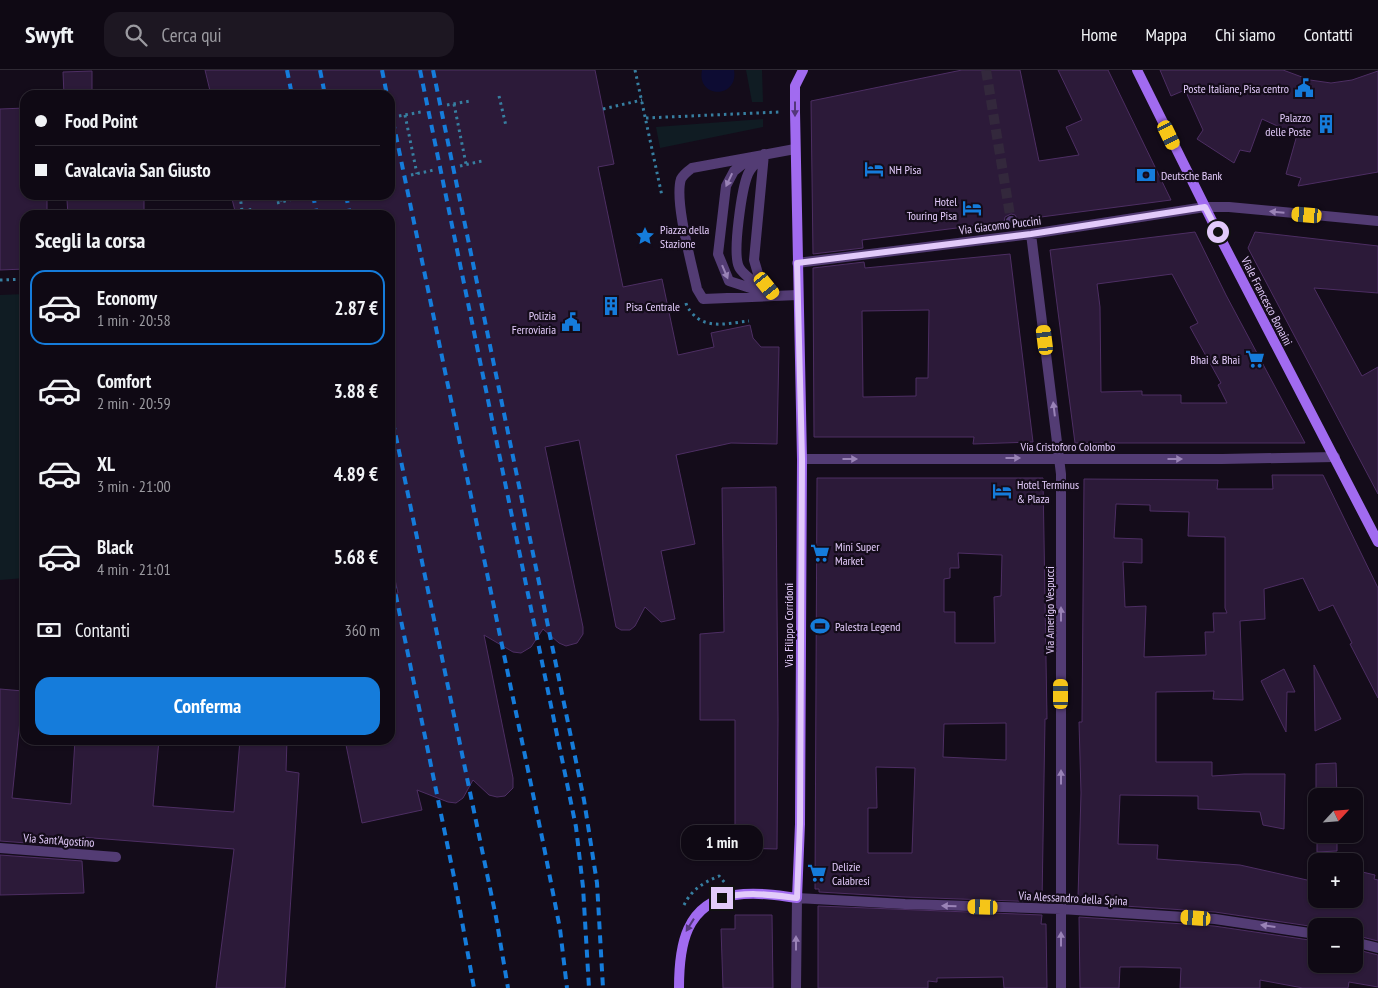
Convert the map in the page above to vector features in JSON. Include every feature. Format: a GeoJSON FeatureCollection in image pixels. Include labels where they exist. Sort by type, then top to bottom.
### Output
{"type":"FeatureCollection","features":[{"type":"Feature","properties":{"kind":"street"},"geometry":{"type":"LineString","coordinates":[[797,263],[795,86],[803,70]]}},
{"type":"Feature","properties":{"kind":"street","name":"Viale Francesco Bonaini"},"geometry":{"type":"LineString","coordinates":[[1137,70],[1205,207],[1378,542]]}},
{"type":"Feature","properties":{"kind":"street"},"geometry":{"type":"LineString","coordinates":[[795,149],[692,168],[681,178],[682,214],[697,289],[703,299],[798,295]]}},
{"type":"Feature","properties":{"kind":"street"},"geometry":{"type":"LineString","coordinates":[[764,154],[754,260],[759,277],[774,296]]}},
{"type":"Feature","properties":{"kind":"street"},"geometry":{"type":"LineString","coordinates":[[764,154],[749,171],[744,186],[736,251],[739,267],[754,282],[774,296]]}},
{"type":"Feature","properties":{"kind":"street"},"geometry":{"type":"LineString","coordinates":[[764,154],[744,163],[734,171],[726,186],[718,254],[729,281],[774,296]]}},
{"type":"Feature","properties":{"kind":"street","name":"Via Giacomo Puccini"},"geometry":{"type":"LineString","coordinates":[[797,263],[1031,234],[1205,207],[1229,207],[1378,221]]}},
{"type":"Feature","properties":{"kind":"street","name":"Via Amerigo Vespucci"},"geometry":{"type":"LineString","coordinates":[[1031,234],[1060,458],[1061,988]]}},
{"type":"Feature","properties":{"kind":"street","name":"Via Filippo Corridoni"},"geometry":{"type":"LineString","coordinates":[[796,988],[800,824],[802,459],[797,263]]}},
{"type":"Feature","properties":{"kind":"street","name":"Via Cristoforo Colombo"},"geometry":{"type":"LineString","coordinates":[[802,459],[1231,459],[1334,457]]}},
{"type":"Feature","properties":{"kind":"street","name":"Via Sant'Agostino"},"geometry":{"type":"LineString","coordinates":[[0,848],[116,857]]}},
{"type":"Feature","properties":{"kind":"street"},"geometry":{"type":"LineString","coordinates":[[678,988],[680,952],[683,940],[691,923],[704,908],[722,898],[734,895],[756,894],[797,898]]}},
{"type":"Feature","properties":{"kind":"street","name":"Via Alessandro della Spina"},"geometry":{"type":"LineString","coordinates":[[797,898],[1061,909],[1215,919],[1308,933]]}},
{"type":"Feature","properties":{"kind":"street"},"geometry":{"type":"LineString","coordinates":[[1363,944],[1378,948]]}},
{"type":"Feature","properties":{"kind":"path"},"geometry":{"type":"LineString","coordinates":[[635,70],[664,202]]}},
{"type":"Feature","properties":{"kind":"path"},"geometry":{"type":"LineString","coordinates":[[499,96],[506,126]]}},
{"type":"Feature","properties":{"kind":"path"},"geometry":{"type":"LineString","coordinates":[[602,109],[642,100]]}},
{"type":"Feature","properties":{"kind":"path"},"geometry":{"type":"LineString","coordinates":[[447,105],[470,101]]}},
{"type":"Feature","properties":{"kind":"path"},"geometry":{"type":"LineString","coordinates":[[454,104],[466,164]]}},
{"type":"Feature","properties":{"kind":"path"},"geometry":{"type":"LineString","coordinates":[[399,116],[421,112]]}},
{"type":"Feature","properties":{"kind":"path"},"geometry":{"type":"LineString","coordinates":[[646,118],[779,112]]}},
{"type":"Feature","properties":{"kind":"path"},"geometry":{"type":"LineString","coordinates":[[405,114],[417,174]]}},
{"type":"Feature","properties":{"kind":"path"},"geometry":{"type":"LineString","coordinates":[[460,166],[482,161]]}},
{"type":"Feature","properties":{"kind":"path"},"geometry":{"type":"LineString","coordinates":[[411,175],[434,170]]}},
{"type":"Feature","properties":{"kind":"path"},"geometry":{"type":"LineString","coordinates":[[279,200],[279,203],[290,200]]}},
{"type":"Feature","properties":{"kind":"path"},"geometry":{"type":"LineString","coordinates":[[248,210],[255,209]]}},
{"type":"Feature","properties":{"kind":"path"},"geometry":{"type":"LineString","coordinates":[[0,280],[20,279]]}},
{"type":"Feature","properties":{"kind":"path"},"geometry":{"type":"LineString","coordinates":[[685,298],[686,307],[698,320],[715,325],[749,321]]}},
{"type":"Feature","properties":{"kind":"shaded area"},"geometry":{"type":"Polygon","coordinates":[[[702,70],[734,70],[734,80],[724,90],[718,92],[711,90],[705,86],[702,80],[702,70]]]}},
{"type":"Feature","properties":{"kind":"shaded area"},"geometry":{"type":"Polygon","coordinates":[[[746,70],[762,70],[763,102],[752,102],[746,70]]]}},
{"type":"Feature","properties":{"kind":"shaded area"},"geometry":{"type":"Polygon","coordinates":[[[763,119],[763,127],[660,148],[656,127],[763,119]]]}},
{"type":"Feature","properties":{"kind":"shaded area"},"geometry":{"type":"Polygon","coordinates":[[[20,294],[20,578],[0,580],[0,295],[20,294]]]}},
{"type":"Feature","properties":{"kind":"building"},"geometry":{"type":"Polygon","coordinates":[[[205,70],[595,70],[614,164],[598,167],[623,287],[662,279],[678,355],[714,347],[711,333],[750,325],[753,338],[761,347],[779,347],[777,444],[731,443],[676,455],[695,544],[661,551],[675,619],[661,622],[645,607],[635,626],[630,630],[621,630],[616,627],[579,440],[545,447],[583,634],[577,643],[566,646],[559,643],[543,629],[531,647],[521,653],[513,652],[484,635],[513,778],[513,788],[505,796],[489,795],[473,780],[463,798],[456,803],[448,802],[417,790],[422,810],[362,823],[346,745],[395,745],[395,593],[398,593],[395,580],[395,210],[235,210],[232,200],[395,200],[395,90],[210,90],[205,70]]]}},
{"type":"Feature","properties":{"kind":"building"},"geometry":{"type":"Polygon","coordinates":[[[962,70],[1020,70],[1039,161],[1079,155],[1066,127],[1082,120],[1058,70],[1108,70],[1171,200],[1018,220],[1015,215],[1011,214],[1005,217],[1004,222],[862,240],[863,248],[813,254],[811,101],[962,70]]]}},
{"type":"Feature","properties":{"kind":"building","name":"Palazzo delle Poste"},"geometry":{"type":"Polygon","coordinates":[[[1160,70],[1283,70],[1310,80],[1331,83],[1352,80],[1378,71],[1378,172],[1298,186],[1301,178],[1286,174],[1297,135],[1262,119],[1250,152],[1240,150],[1234,163],[1197,139],[1203,130],[1185,90],[1171,96],[1160,70]]]}},
{"type":"Feature","properties":{"kind":"building"},"geometry":{"type":"Polygon","coordinates":[[[92,71],[92,90],[64,90],[63,72],[92,71]]]}},
{"type":"Feature","properties":{"kind":"building"},"geometry":{"type":"Polygon","coordinates":[[[20,108],[20,200],[47,200],[47,210],[20,210],[20,269],[0,270],[0,109],[20,108]]]}},
{"type":"Feature","properties":{"kind":"building"},"geometry":{"type":"Polygon","coordinates":[[[67,200],[144,200],[144,210],[68,210],[67,200]]]}},
{"type":"Feature","properties":{"kind":"building"},"geometry":{"type":"Polygon","coordinates":[[[1195,232],[1226,295],[1305,443],[1075,443],[1050,250],[1195,232]],[[1172,274],[1097,284],[1100,307],[1101,392],[1142,391],[1142,395],[1181,395],[1181,403],[1227,403],[1218,385],[1221,383],[1190,327],[1198,323],[1172,274]]]}},
{"type":"Feature","properties":{"kind":"building"},"geometry":{"type":"Polygon","coordinates":[[[1255,232],[1378,246],[1378,293],[1314,288],[1362,376],[1378,367],[1378,494],[1248,248],[1255,232]]]}},
{"type":"Feature","properties":{"kind":"building"},"geometry":{"type":"Polygon","coordinates":[[[1010,254],[1033,442],[973,444],[974,437],[814,437],[813,268],[864,262],[865,268],[1010,254]],[[929,310],[862,311],[863,397],[916,396],[916,378],[928,378],[929,310]]]}},
{"type":"Feature","properties":{"kind":"building"},"geometry":{"type":"Polygon","coordinates":[[[1272,475],[1323,475],[1378,588],[1378,698],[1350,644],[1352,643],[1333,605],[1319,611],[1303,578],[1264,589],[1265,619],[1240,621],[1243,700],[1213,699],[1214,691],[1156,692],[1156,762],[1212,762],[1212,776],[1285,774],[1284,829],[1263,825],[1260,812],[1198,809],[1198,796],[1120,795],[1118,844],[1158,845],[1157,859],[1240,865],[1308,880],[1308,908],[1363,908],[1363,872],[1375,875],[1374,879],[1378,880],[1378,941],[1363,937],[1363,918],[1308,918],[1308,926],[1215,912],[1079,903],[1081,793],[1079,722],[1082,722],[1084,479],[1218,480],[1217,489],[1273,489],[1272,475]],[[1116,504],[1114,538],[1142,539],[1142,563],[1123,562],[1125,607],[1146,606],[1144,657],[1206,655],[1205,632],[1214,632],[1213,613],[1227,613],[1225,608],[1225,537],[1188,536],[1189,512],[1150,511],[1150,505],[1116,504]]]}},
{"type":"Feature","properties":{"kind":"building"},"geometry":{"type":"Polygon","coordinates":[[[817,478],[1043,478],[1047,719],[1045,719],[1042,902],[905,897],[819,892],[819,889],[815,889],[817,478]],[[958,553],[959,568],[950,568],[950,578],[944,579],[944,612],[955,612],[955,643],[995,643],[994,597],[1001,596],[1002,555],[958,553]],[[1006,723],[944,724],[943,757],[1006,760],[1006,723]],[[876,767],[877,808],[868,808],[868,853],[912,853],[915,768],[876,767]]]}},
{"type":"Feature","properties":{"kind":"building"},"geometry":{"type":"Polygon","coordinates":[[[776,487],[777,849],[735,848],[735,720],[700,720],[700,634],[724,632],[722,488],[776,487]]]}},
{"type":"Feature","properties":{"kind":"building"},"geometry":{"type":"Polygon","coordinates":[[[1314,665],[1341,719],[1315,731],[1314,665]]]}},
{"type":"Feature","properties":{"kind":"building"},"geometry":{"type":"Polygon","coordinates":[[[1284,669],[1295,692],[1287,692],[1286,732],[1261,681],[1284,669]]]}},
{"type":"Feature","properties":{"kind":"building"},"geometry":{"type":"Polygon","coordinates":[[[0,689],[20,691],[20,720],[12,798],[71,804],[75,745],[159,745],[153,806],[234,812],[240,745],[287,745],[286,771],[299,773],[285,988],[216,988],[234,849],[80,837],[81,847],[0,841],[0,689]]]}},
{"type":"Feature","properties":{"kind":"building"},"geometry":{"type":"Polygon","coordinates":[[[1336,763],[1337,788],[1316,788],[1316,764],[1336,763]]]}},
{"type":"Feature","properties":{"kind":"building"},"geometry":{"type":"Polygon","coordinates":[[[1317,843],[1337,843],[1337,851],[1317,852],[1317,843]]]}},
{"type":"Feature","properties":{"kind":"building"},"geometry":{"type":"Polygon","coordinates":[[[0,855],[82,861],[84,893],[0,895],[0,855]]]}},
{"type":"Feature","properties":{"kind":"building"},"geometry":{"type":"Polygon","coordinates":[[[818,906],[1042,915],[1041,924],[1046,924],[1047,988],[1004,988],[1003,977],[937,978],[937,982],[928,981],[928,988],[818,988],[818,906]]]}},
{"type":"Feature","properties":{"kind":"building"},"geometry":{"type":"Polygon","coordinates":[[[735,915],[772,915],[773,988],[723,988],[721,929],[735,929],[735,915]]]}},
{"type":"Feature","properties":{"kind":"building"},"geometry":{"type":"Polygon","coordinates":[[[1079,917],[1214,926],[1308,940],[1308,973],[1363,973],[1363,951],[1378,955],[1378,987],[1349,982],[1348,988],[1303,988],[1260,980],[1260,988],[1180,988],[1181,968],[1120,967],[1119,988],[1080,988],[1079,917]]]}},
{"type":"Feature","properties":{"kind":"tunnel"},"geometry":{"type":"LineString","coordinates":[[986,70],[1011,221]]}},
{"type":"Feature","properties":{"kind":"railway"},"geometry":{"type":"LineString","coordinates":[[287,70],[291,90]]}},
{"type":"Feature","properties":{"kind":"railway"},"geometry":{"type":"LineString","coordinates":[[320,70],[324,90]]}},
{"type":"Feature","properties":{"kind":"railway"},"geometry":{"type":"LineString","coordinates":[[382,70],[386,90]]}},
{"type":"Feature","properties":{"kind":"railway"},"geometry":{"type":"LineString","coordinates":[[420,70],[576,827],[583,887],[589,988]]}},
{"type":"Feature","properties":{"kind":"railway"},"geometry":{"type":"LineString","coordinates":[[433,70],[584,800],[597,883],[603,988]]}},
{"type":"Feature","properties":{"kind":"railway"},"geometry":{"type":"LineString","coordinates":[[395,131],[544,847],[560,929],[567,988]]}},
{"type":"Feature","properties":{"kind":"railway"},"geometry":{"type":"LineString","coordinates":[[314,200],[316,210]]}},
{"type":"Feature","properties":{"kind":"railway"},"geometry":{"type":"LineString","coordinates":[[347,200],[349,210]]}},
{"type":"Feature","properties":{"kind":"railway"},"geometry":{"type":"LineString","coordinates":[[395,432],[496,917],[508,988]]}},
{"type":"Feature","properties":{"kind":"railway"},"geometry":{"type":"LineString","coordinates":[[395,591],[454,877],[474,988]]}},
{"type":"Feature","properties":{"kind":"place","name":"Poste Italiane, Pisa centro"},"geometry":{"type":"Point","coordinates":[1304,88]}},
{"type":"Feature","properties":{"kind":"place","name":"Palazzo delle Poste"},"geometry":{"type":"Point","coordinates":[1326,124]}},
{"type":"Feature","properties":{"kind":"place","name":"NH Pisa"},"geometry":{"type":"Point","coordinates":[874,169]}},
{"type":"Feature","properties":{"kind":"place","name":"Deutsche Bank"},"geometry":{"type":"Point","coordinates":[1146,175]}},
{"type":"Feature","properties":{"kind":"place","name":"Hotel Touring Pisa"},"geometry":{"type":"Point","coordinates":[972,208]}},
{"type":"Feature","properties":{"kind":"place","name":"Piazza della Stazione"},"geometry":{"type":"Point","coordinates":[645,236]}},
{"type":"Feature","properties":{"kind":"place","name":"Pisa Centrale"},"geometry":{"type":"Point","coordinates":[611,306]}},
{"type":"Feature","properties":{"kind":"place","name":"Polizia Ferroviaria"},"geometry":{"type":"Point","coordinates":[571,322]}},
{"type":"Feature","properties":{"kind":"place","name":"Bhai & Bhai"},"geometry":{"type":"Point","coordinates":[1255,359]}},
{"type":"Feature","properties":{"kind":"place","name":"Hotel Terminus & Plaza"},"geometry":{"type":"Point","coordinates":[1002,491]}},
{"type":"Feature","properties":{"kind":"place","name":"Mini Super Market"},"geometry":{"type":"Point","coordinates":[820,553]}},
{"type":"Feature","properties":{"kind":"place","name":"Palestra Legend"},"geometry":{"type":"Point","coordinates":[820,626]}},
{"type":"Feature","properties":{"kind":"place","name":"Delizie Calabresi"},"geometry":{"type":"Point","coordinates":[817,873]}},
{"type":"Feature","properties":{"kind":"route"},"geometry":{"type":"LineString","coordinates":[[722,898],[734,895],[756,894],[797,898],[800,824],[802,459],[797,263],[1031,234],[1205,207],[1218,232]]}}]}
